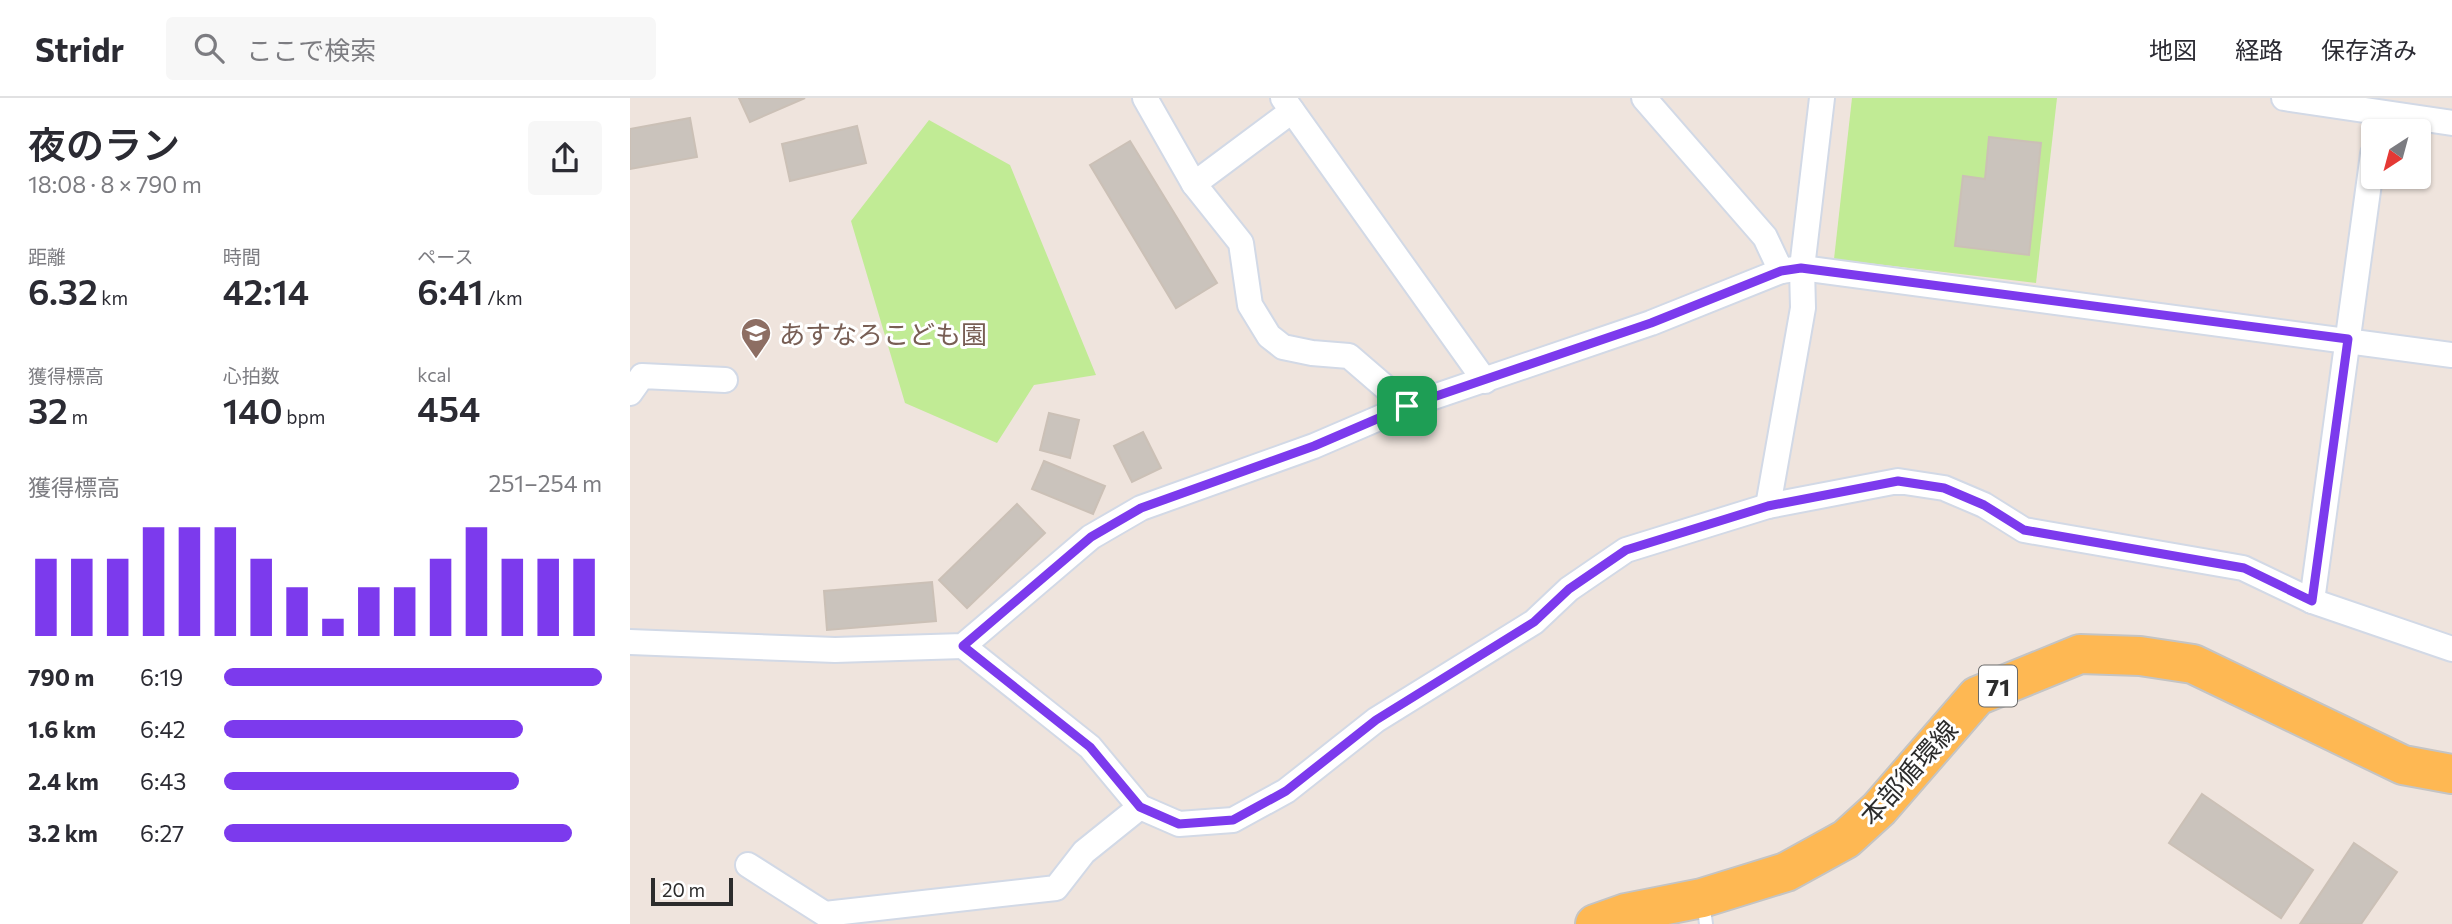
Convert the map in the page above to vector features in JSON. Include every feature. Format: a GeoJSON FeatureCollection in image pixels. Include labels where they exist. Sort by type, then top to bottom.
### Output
{"type":"FeatureCollection","features":[{"type":"Feature","properties":{"kind":"main road","name":"本部循環線"},"geometry":{"type":"LineString","coordinates":[[1594,924],[1626,913],[1704,911],[1786,872],[1846,839],[1879,808],[1977,696],[2080,654],[2140,656],[2193,664],[2403,765],[2452,774]]}},
{"type":"Feature","properties":{"kind":"street"},"geometry":{"type":"LineString","coordinates":[[1145,98],[1194,184],[1241,243],[1251,305],[1269,336],[1283,346],[1312,353],[1349,356],[1407,406]]}},
{"type":"Feature","properties":{"kind":"street"},"geometry":{"type":"LineString","coordinates":[[1644,98],[1791,270],[1803,308],[1768,506]]}},
{"type":"Feature","properties":{"kind":"street"},"geometry":{"type":"LineString","coordinates":[[1791,270],[1822,98]]}},
{"type":"Feature","properties":{"kind":"street"},"geometry":{"type":"LineString","coordinates":[[2284,98],[2452,122]]}},
{"type":"Feature","properties":{"kind":"street"},"geometry":{"type":"LineString","coordinates":[[1194,184],[1288,105],[1485,381]]}},
{"type":"Feature","properties":{"kind":"street"},"geometry":{"type":"LineString","coordinates":[[2312,601],[2368,189]]}},
{"type":"Feature","properties":{"kind":"street"},"geometry":{"type":"LineString","coordinates":[[630,642],[835,650],[963,646],[1091,537],[1141,508],[1314,446],[1407,406],[1651,323],[1791,270],[2348,339],[2452,355]]}},
{"type":"Feature","properties":{"kind":"street"},"geometry":{"type":"LineString","coordinates":[[630,393],[642,376],[725,380]]}},
{"type":"Feature","properties":{"kind":"street"},"geometry":{"type":"LineString","coordinates":[[963,646],[1090,747],[1140,807],[1179,824],[1233,820],[1286,791],[1376,720],[1534,622],[1569,589],[1626,550],[1768,506],[1898,481],[1944,488],[1984,505],[2024,530],[2244,568],[2312,601],[2452,649]]}},
{"type":"Feature","properties":{"kind":"street"},"geometry":{"type":"LineString","coordinates":[[748,865],[825,914],[1056,888],[1084,852],[1140,807]]}},
{"type":"Feature","properties":{"kind":"green space"},"geometry":{"type":"Polygon","coordinates":[[[1852,98],[2057,98],[2036,283],[1834,259],[1852,98]]]}},
{"type":"Feature","properties":{"kind":"green space"},"geometry":{"type":"Polygon","coordinates":[[[929,120],[1010,165],[1096,375],[1034,385],[997,443],[905,403],[851,221],[929,120]]]}},
{"type":"Feature","properties":{"kind":"building"},"geometry":{"type":"Polygon","coordinates":[[[739,98],[805,98],[750,122],[739,98]]]}},
{"type":"Feature","properties":{"kind":"building"},"geometry":{"type":"Polygon","coordinates":[[[690,118],[697,157],[630,169],[630,129],[690,118]]]}},
{"type":"Feature","properties":{"kind":"building"},"geometry":{"type":"Polygon","coordinates":[[[857,126],[866,163],[790,181],[782,144],[857,126]]]}},
{"type":"Feature","properties":{"kind":"building"},"geometry":{"type":"Polygon","coordinates":[[[1989,137],[2041,143],[2029,255],[1955,246],[1963,176],[1985,179],[1989,137]]]}},
{"type":"Feature","properties":{"kind":"building"},"geometry":{"type":"Polygon","coordinates":[[[1130,141],[1217,283],[1176,308],[1090,165],[1130,141]]]}},
{"type":"Feature","properties":{"kind":"building"},"geometry":{"type":"Polygon","coordinates":[[[1049,413],[1079,420],[1070,458],[1040,450],[1049,413]]]}},
{"type":"Feature","properties":{"kind":"building"},"geometry":{"type":"Polygon","coordinates":[[[1143,432],[1161,468],[1132,482],[1114,446],[1143,432]]]}},
{"type":"Feature","properties":{"kind":"building"},"geometry":{"type":"Polygon","coordinates":[[[1044,461],[1105,486],[1093,514],[1032,489],[1044,461]]]}},
{"type":"Feature","properties":{"kind":"building"},"geometry":{"type":"Polygon","coordinates":[[[1017,504],[1045,533],[967,608],[939,580],[1017,504]]]}},
{"type":"Feature","properties":{"kind":"building"},"geometry":{"type":"Polygon","coordinates":[[[932,582],[936,621],[827,630],[824,591],[932,582]]]}},
{"type":"Feature","properties":{"kind":"building"},"geometry":{"type":"Polygon","coordinates":[[[2202,794],[2313,870],[2281,918],[2169,843],[2202,794]]]}},
{"type":"Feature","properties":{"kind":"building"},"geometry":{"type":"Polygon","coordinates":[[[2354,843],[2397,872],[2361,924],[2300,924],[2354,843]]]}},
{"type":"Feature","properties":{"kind":"place","name":"あすなろこども園"},"geometry":{"type":"Point","coordinates":[756,360]}},
{"type":"Feature","properties":{"kind":"route"},"geometry":{"type":"LineString","coordinates":[[1801,268],[2348,339],[2312,601],[2244,568],[2024,530],[1984,505],[1944,488],[1898,481],[1768,506],[1626,550],[1569,589],[1534,622],[1376,720],[1286,791],[1233,820],[1179,824],[1140,807],[1090,747],[963,646],[1091,537],[1141,508],[1314,446],[1407,406],[1651,323],[1781,271],[1801,268]]}}]}
